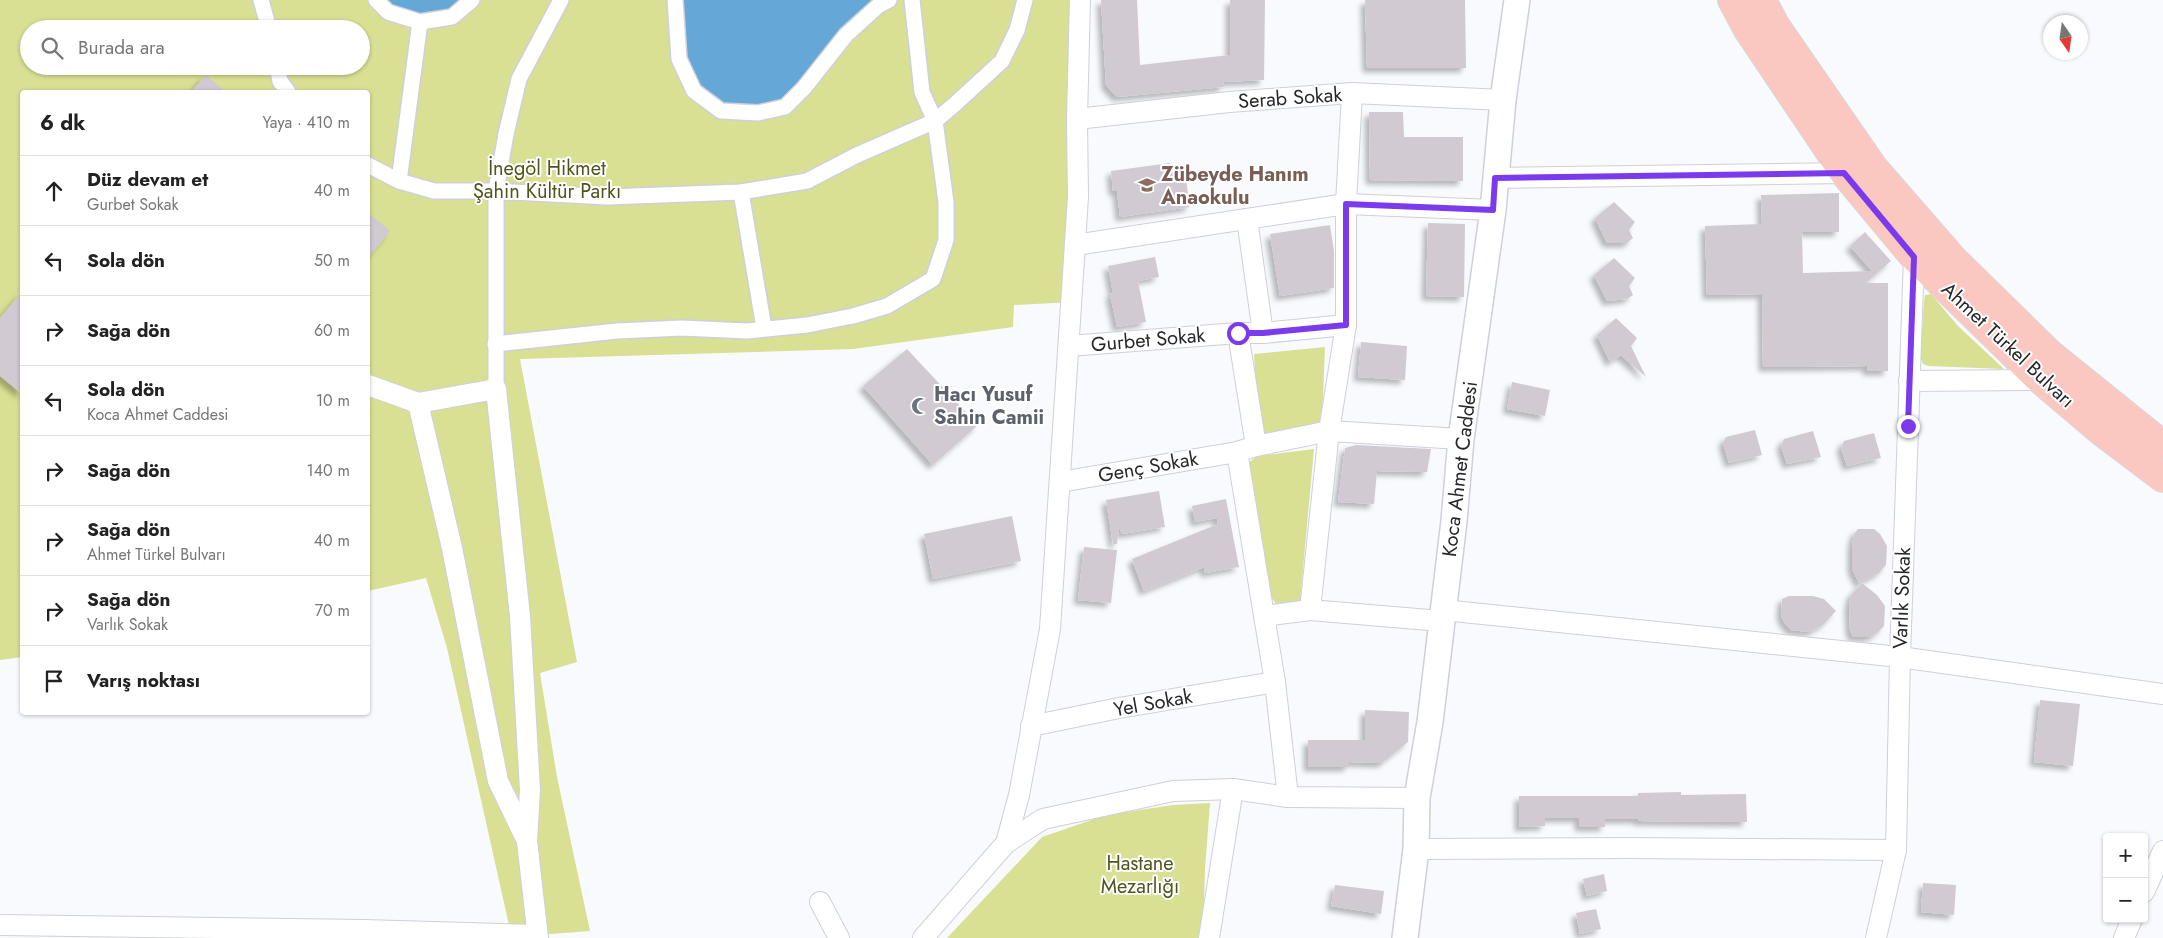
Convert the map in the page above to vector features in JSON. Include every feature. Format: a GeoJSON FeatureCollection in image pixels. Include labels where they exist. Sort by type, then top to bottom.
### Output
{"type":"FeatureCollection","features":[{"type":"Feature","properties":{"kind":"main road","name":"Ahmet Türkel Bulvarı"},"geometry":{"type":"LineString","coordinates":[[1732,0],[1748,30],[1844,173],[1914,257],[2041,380],[2102,432],[2163,478]]}},
{"type":"Feature","properties":{"kind":"main road","name":"Ahmet Türkel Bulvarı"},"geometry":{"type":"LineString","coordinates":[[1762,0],[1775,25],[1873,166],[1954,260],[2050,354],[2163,445]]}},
{"type":"Feature","properties":{"kind":"street"},"geometry":{"type":"LineString","coordinates":[[261,0],[266,20]]}},
{"type":"Feature","properties":{"kind":"street"},"geometry":{"type":"LineString","coordinates":[[376,0],[388,12],[420,22],[452,17],[472,0]]}},
{"type":"Feature","properties":{"kind":"street"},"geometry":{"type":"LineString","coordinates":[[0,925],[364,930],[537,936],[527,841],[530,790],[520,616],[496,389],[496,191],[506,134],[519,79],[561,0]]}},
{"type":"Feature","properties":{"kind":"street"},"geometry":{"type":"LineString","coordinates":[[675,0],[680,59],[694,91],[721,111],[758,113],[785,107],[804,88],[846,35],[878,6],[889,0]]}},
{"type":"Feature","properties":{"kind":"street"},"geometry":{"type":"LineString","coordinates":[[495,344],[617,331],[682,328],[747,330],[807,324],[853,316],[887,306],[933,279],[946,240],[946,202],[935,121],[922,92],[912,0]]}},
{"type":"Feature","properties":{"kind":"street"},"geometry":{"type":"LineString","coordinates":[[370,166],[399,181],[434,191],[496,191],[607,197],[741,192],[806,181],[857,154],[935,121],[1002,61],[1017,30],[1025,0]]}},
{"type":"Feature","properties":{"kind":"street"},"geometry":{"type":"LineString","coordinates":[[1006,843],[1018,795],[1050,629],[1078,197],[1077,119],[1080,0]]}},
{"type":"Feature","properties":{"kind":"street","name":"Koca Ahmet Caddesi"},"geometry":{"type":"LineString","coordinates":[[1405,938],[1416,849],[1417,798],[1430,722],[1461,439],[1493,210],[1503,100],[1517,0]]}},
{"type":"Feature","properties":{"kind":"street"},"geometry":{"type":"LineString","coordinates":[[399,181],[420,22]]}},
{"type":"Feature","properties":{"kind":"street"},"geometry":{"type":"LineString","coordinates":[[279,75],[280,81],[287,90]]}},
{"type":"Feature","properties":{"kind":"street"},"geometry":{"type":"LineString","coordinates":[[1310,610],[1329,431],[1346,325],[1346,204],[1352,93]]}},
{"type":"Feature","properties":{"kind":"street","name":"Serab Sokak"},"geometry":{"type":"LineString","coordinates":[[1077,119],[1228,102],[1352,93],[1503,100]]}},
{"type":"Feature","properties":{"kind":"street"},"geometry":{"type":"LineString","coordinates":[[1495,178],[1844,173]]}},
{"type":"Feature","properties":{"kind":"street"},"geometry":{"type":"LineString","coordinates":[[741,192],[764,328]]}},
{"type":"Feature","properties":{"kind":"street"},"geometry":{"type":"LineString","coordinates":[[1075,245],[1346,204],[1493,210]]}},
{"type":"Feature","properties":{"kind":"street"},"geometry":{"type":"LineString","coordinates":[[1247,219],[1263,333]]}},
{"type":"Feature","properties":{"kind":"street","name":"Varlık Sokak"},"geometry":{"type":"LineString","coordinates":[[1876,938],[1896,850],[1900,657],[1914,257]]}},
{"type":"Feature","properties":{"kind":"street","name":"Gurbet Sokak"},"geometry":{"type":"LineString","coordinates":[[1069,346],[1238,333],[1263,333],[1346,325]]}},
{"type":"Feature","properties":{"kind":"street"},"geometry":{"type":"LineString","coordinates":[[1238,333],[1256,446]]}},
{"type":"Feature","properties":{"kind":"street"},"geometry":{"type":"LineString","coordinates":[[1910,381],[2041,380]]}},
{"type":"Feature","properties":{"kind":"street"},"geometry":{"type":"LineString","coordinates":[[370,386],[418,403],[496,389]]}},
{"type":"Feature","properties":{"kind":"street"},"geometry":{"type":"LineString","coordinates":[[418,403],[452,548],[498,781],[527,841]]}},
{"type":"Feature","properties":{"kind":"street","name":"Genç Sokak"},"geometry":{"type":"LineString","coordinates":[[1060,482],[1237,452],[1256,446],[1329,431],[1461,439]]}},
{"type":"Feature","properties":{"kind":"street"},"geometry":{"type":"LineString","coordinates":[[1237,452],[1275,682],[1288,797]]}},
{"type":"Feature","properties":{"kind":"street"},"geometry":{"type":"LineString","coordinates":[[1264,616],[1310,610],[1442,615],[1900,657],[2163,694]]}},
{"type":"Feature","properties":{"kind":"street","name":"Yel Sokak"},"geometry":{"type":"LineString","coordinates":[[1031,726],[1119,708],[1275,682]]}},
{"type":"Feature","properties":{"kind":"street"},"geometry":{"type":"LineString","coordinates":[[923,938],[1006,843],[1043,819],[1173,791],[1233,789],[1288,797],[1417,798]]}},
{"type":"Feature","properties":{"kind":"street"},"geometry":{"type":"LineString","coordinates":[[1209,938],[1233,789]]}},
{"type":"Feature","properties":{"kind":"street"},"geometry":{"type":"LineString","coordinates":[[1416,849],[1896,850]]}},
{"type":"Feature","properties":{"kind":"street"},"geometry":{"type":"LineString","coordinates":[[2148,883],[2163,851]]}},
{"type":"Feature","properties":{"kind":"street"},"geometry":{"type":"LineString","coordinates":[[820,902],[839,938]]}},
{"type":"Feature","properties":{"kind":"street"},"geometry":{"type":"LineString","coordinates":[[2124,938],[2130,923]]}},
{"type":"Feature","properties":{"kind":"green space","name":"İnegöl Hikmet Şahin Kültür Parkı"},"geometry":{"type":"Polygon","coordinates":[[[0,0],[1080,0],[1072,302],[1014,305],[1013,327],[853,349],[520,359],[577,662],[540,673],[557,777],[590,931],[537,935],[511,934],[447,648],[426,578],[370,591],[370,90],[20,90],[20,657],[0,660],[0,0]]]}},
{"type":"Feature","properties":{"kind":"green space"},"geometry":{"type":"Polygon","coordinates":[[[1931,294],[1958,326],[2004,369],[1928,366],[1923,364],[1920,357],[1924,301],[1925,295],[1931,294]]]}},
{"type":"Feature","properties":{"kind":"green space"},"geometry":{"type":"Polygon","coordinates":[[[1325,347],[1322,422],[1316,427],[1264,435],[1258,431],[1254,354],[1325,347]]]}},
{"type":"Feature","properties":{"kind":"green space"},"geometry":{"type":"Polygon","coordinates":[[[1314,449],[1300,602],[1276,604],[1269,594],[1247,464],[1257,456],[1314,449]]]}},
{"type":"Feature","properties":{"kind":"green space","name":"Hastane Mezarlığı"},"geometry":{"type":"Polygon","coordinates":[[[1210,803],[1205,869],[1203,938],[947,938],[1042,837],[1106,815],[1173,805],[1210,803]]]}},
{"type":"Feature","properties":{"kind":"water"},"geometry":{"type":"Polygon","coordinates":[[[376,0],[472,0],[452,17],[420,22],[376,0]]]}},
{"type":"Feature","properties":{"kind":"water"},"geometry":{"type":"Polygon","coordinates":[[[675,0],[889,0],[785,107],[721,111],[694,91],[679,59],[675,0]]]}},
{"type":"Feature","properties":{"kind":"building"},"geometry":{"type":"Polygon","coordinates":[[[1101,0],[1137,0],[1140,65],[1230,55],[1230,0],[1265,0],[1264,80],[1223,82],[1224,87],[1117,97],[1106,85],[1101,0]]]}},
{"type":"Feature","properties":{"kind":"building"},"geometry":{"type":"Polygon","coordinates":[[[1365,0],[1465,0],[1466,68],[1367,68],[1365,0]]]}},
{"type":"Feature","properties":{"kind":"building"},"geometry":{"type":"Polygon","coordinates":[[[206,75],[224,90],[193,90],[206,75]]]}},
{"type":"Feature","properties":{"kind":"building"},"geometry":{"type":"Polygon","coordinates":[[[1369,112],[1403,112],[1404,137],[1463,137],[1463,181],[1370,180],[1369,112]]]}},
{"type":"Feature","properties":{"kind":"building"},"geometry":{"type":"Polygon","coordinates":[[[1170,163],[1171,168],[1184,166],[1190,207],[1120,217],[1117,191],[1113,191],[1111,171],[1170,163]]]}},
{"type":"Feature","properties":{"kind":"building"},"geometry":{"type":"Polygon","coordinates":[[[1839,193],[1839,232],[1802,232],[1803,273],[1872,271],[1850,246],[1865,232],[1891,261],[1866,283],[1888,283],[1888,371],[1867,371],[1867,366],[1763,367],[1762,294],[1707,295],[1705,226],[1762,224],[1761,195],[1839,193]]]}},
{"type":"Feature","properties":{"kind":"building"},"geometry":{"type":"Polygon","coordinates":[[[1614,202],[1635,222],[1629,230],[1633,238],[1627,243],[1607,243],[1595,218],[1614,202]]]}},
{"type":"Feature","properties":{"kind":"building"},"geometry":{"type":"Polygon","coordinates":[[[370,214],[390,231],[370,256],[370,214]]]}},
{"type":"Feature","properties":{"kind":"building"},"geometry":{"type":"Polygon","coordinates":[[[1428,223],[1465,224],[1464,297],[1426,296],[1428,223]]]}},
{"type":"Feature","properties":{"kind":"building"},"geometry":{"type":"Polygon","coordinates":[[[1330,225],[1334,251],[1334,288],[1280,296],[1270,234],[1330,225]]]}},
{"type":"Feature","properties":{"kind":"building"},"geometry":{"type":"Polygon","coordinates":[[[1155,257],[1159,277],[1138,281],[1146,322],[1117,327],[1110,294],[1113,293],[1108,266],[1155,257]]]}},
{"type":"Feature","properties":{"kind":"building"},"geometry":{"type":"Polygon","coordinates":[[[1614,258],[1635,278],[1629,286],[1633,295],[1627,299],[1607,301],[1594,275],[1614,258]]]}},
{"type":"Feature","properties":{"kind":"building"},"geometry":{"type":"Polygon","coordinates":[[[20,294],[20,392],[0,376],[0,318],[20,294]]]}},
{"type":"Feature","properties":{"kind":"building"},"geometry":{"type":"Polygon","coordinates":[[[1616,318],[1637,338],[1631,346],[1646,377],[1621,355],[1610,362],[1597,335],[1616,318]]]}},
{"type":"Feature","properties":{"kind":"building"},"geometry":{"type":"Polygon","coordinates":[[[1361,342],[1407,346],[1405,380],[1358,377],[1361,342]]]}},
{"type":"Feature","properties":{"kind":"building","name":"Hacı Yusuf Sahin Camii"},"geometry":{"type":"Polygon","coordinates":[[[907,349],[978,425],[933,465],[863,386],[907,349]]]}},
{"type":"Feature","properties":{"kind":"building"},"geometry":{"type":"Polygon","coordinates":[[[1512,382],[1550,390],[1545,416],[1507,409],[1512,382]]]}},
{"type":"Feature","properties":{"kind":"building"},"geometry":{"type":"Polygon","coordinates":[[[1755,430],[1762,455],[1729,463],[1723,443],[1726,437],[1755,430]]]}},
{"type":"Feature","properties":{"kind":"building"},"geometry":{"type":"Polygon","coordinates":[[[1813,431],[1821,457],[1787,464],[1781,446],[1784,439],[1813,431]]]}},
{"type":"Feature","properties":{"kind":"building"},"geometry":{"type":"Polygon","coordinates":[[[1874,433],[1881,458],[1847,466],[1841,448],[1844,441],[1874,433]]]}},
{"type":"Feature","properties":{"kind":"building"},"geometry":{"type":"Polygon","coordinates":[[[1356,445],[1431,449],[1427,472],[1377,471],[1374,504],[1338,502],[1345,448],[1356,445]]]}},
{"type":"Feature","properties":{"kind":"building"},"geometry":{"type":"Polygon","coordinates":[[[1159,491],[1165,527],[1122,534],[1119,527],[1117,544],[1113,544],[1106,500],[1159,491]]]}},
{"type":"Feature","properties":{"kind":"building"},"geometry":{"type":"Polygon","coordinates":[[[1226,499],[1239,567],[1205,573],[1204,567],[1144,591],[1132,559],[1218,524],[1217,518],[1195,522],[1192,506],[1226,499]]]}},
{"type":"Feature","properties":{"kind":"building"},"geometry":{"type":"Polygon","coordinates":[[[1012,516],[1021,561],[933,579],[924,534],[1012,516]]]}},
{"type":"Feature","properties":{"kind":"building"},"geometry":{"type":"Polygon","coordinates":[[[1858,529],[1874,529],[1880,534],[1887,546],[1886,565],[1879,573],[1859,583],[1852,569],[1852,546],[1854,534],[1858,529]]]}},
{"type":"Feature","properties":{"kind":"building"},"geometry":{"type":"Polygon","coordinates":[[[1084,547],[1117,550],[1111,603],[1078,600],[1084,547]]]}},
{"type":"Feature","properties":{"kind":"building"},"geometry":{"type":"Polygon","coordinates":[[[1862,583],[1877,595],[1885,606],[1884,626],[1870,637],[1853,637],[1850,630],[1849,606],[1851,595],[1862,583]]]}},
{"type":"Feature","properties":{"kind":"building"},"geometry":{"type":"Polygon","coordinates":[[[1789,596],[1813,596],[1824,599],[1836,611],[1823,625],[1810,632],[1791,630],[1781,615],[1782,599],[1789,596]]]}},
{"type":"Feature","properties":{"kind":"building"},"geometry":{"type":"Polygon","coordinates":[[[2040,700],[2080,704],[2073,766],[2034,762],[2040,700]]]}},
{"type":"Feature","properties":{"kind":"building"},"geometry":{"type":"Polygon","coordinates":[[[1365,710],[1409,712],[1408,742],[1382,763],[1349,762],[1349,767],[1308,767],[1308,740],[1365,740],[1365,710]]]}},
{"type":"Feature","properties":{"kind":"building"},"geometry":{"type":"Polygon","coordinates":[[[1681,792],[1681,795],[1746,794],[1747,822],[1605,819],[1605,827],[1579,827],[1579,818],[1545,818],[1545,826],[1519,827],[1519,796],[1638,796],[1638,793],[1681,792]]]}},
{"type":"Feature","properties":{"kind":"building"},"geometry":{"type":"Polygon","coordinates":[[[1604,874],[1607,891],[1587,896],[1583,879],[1604,874]]]}},
{"type":"Feature","properties":{"kind":"building"},"geometry":{"type":"Polygon","coordinates":[[[1923,883],[1956,885],[1954,915],[1921,912],[1923,883]]]}},
{"type":"Feature","properties":{"kind":"building"},"geometry":{"type":"Polygon","coordinates":[[[1335,885],[1384,891],[1381,914],[1331,906],[1335,885]]]}},
{"type":"Feature","properties":{"kind":"building"},"geometry":{"type":"Polygon","coordinates":[[[1596,909],[1601,929],[1580,934],[1576,913],[1596,909]]]}},
{"type":"Feature","properties":{"kind":"place","name":"Zübeyde Hanım Anaokulu"},"geometry":{"type":"Point","coordinates":[1147,185]}},
{"type":"Feature","properties":{"kind":"place","name":"Hacı Yusuf Sahin Camii"},"geometry":{"type":"Point","coordinates":[920,406]}},
{"type":"Feature","properties":{"kind":"route"},"geometry":{"type":"LineString","coordinates":[[1238,333],[1263,333],[1346,325],[1346,204],[1493,210],[1495,178],[1844,173],[1914,257],[1908,426]]}}]}
